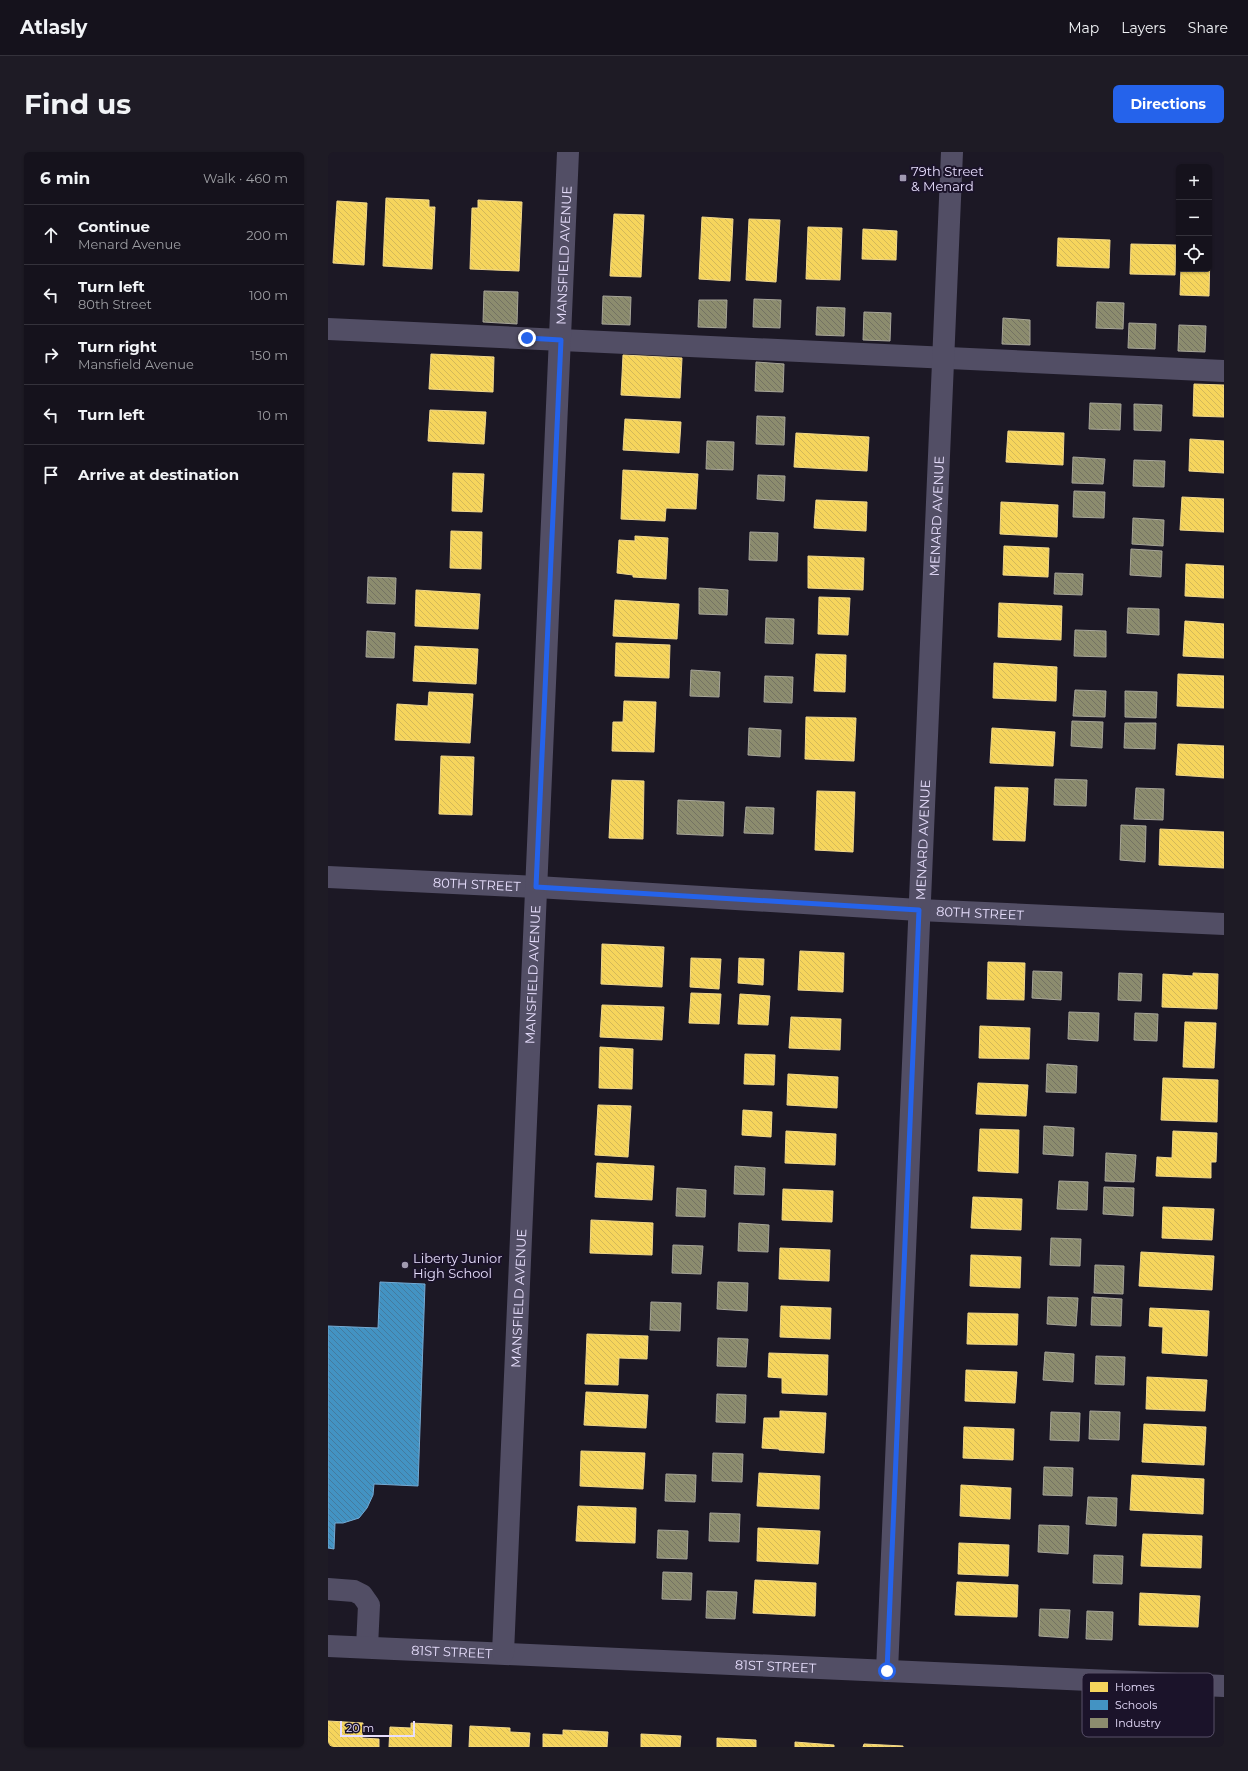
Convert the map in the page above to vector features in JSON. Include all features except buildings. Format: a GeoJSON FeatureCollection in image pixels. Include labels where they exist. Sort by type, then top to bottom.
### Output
{"type":"FeatureCollection","features":[{"type":"Feature","properties":{"kind":"street","name":"MANSFIELD AVENUE"},"geometry":{"type":"LineString","coordinates":[[503,1654],[568,152]]}},
{"type":"Feature","properties":{"kind":"street","name":"MENARD AVENUE"},"geometry":{"type":"LineString","coordinates":[[887,1671],[952,152]]}},
{"type":"Feature","properties":{"kind":"street"},"geometry":{"type":"LineString","coordinates":[[328,329],[1224,371]]}},
{"type":"Feature","properties":{"kind":"street","name":"80TH STREET"},"geometry":{"type":"LineString","coordinates":[[328,877],[536,887],[919,910],[1224,924]]}},
{"type":"Feature","properties":{"kind":"street"},"geometry":{"type":"LineString","coordinates":[[328,1589],[354,1591],[362,1595],[369,1605],[367,1647]]}},
{"type":"Feature","properties":{"kind":"street","name":"81ST STREET"},"geometry":{"type":"LineString","coordinates":[[328,1646],[1082,1680]]}},
{"type":"Feature","properties":{"kind":"street","name":"81ST STREET"},"geometry":{"type":"LineString","coordinates":[[1214,1686],[1224,1686]]}},
{"type":"Feature","properties":{"kind":"place","name":"79th Street & Menard"},"geometry":{"type":"Point","coordinates":[903,178]}},
{"type":"Feature","properties":{"kind":"place","name":"Liberty Junior High School"},"geometry":{"type":"Point","coordinates":[405,1265]}},
{"type":"Feature","properties":{"kind":"route"},"geometry":{"type":"LineString","coordinates":[[527,338],[561,340],[536,887],[919,910],[887,1671]]}}]}
